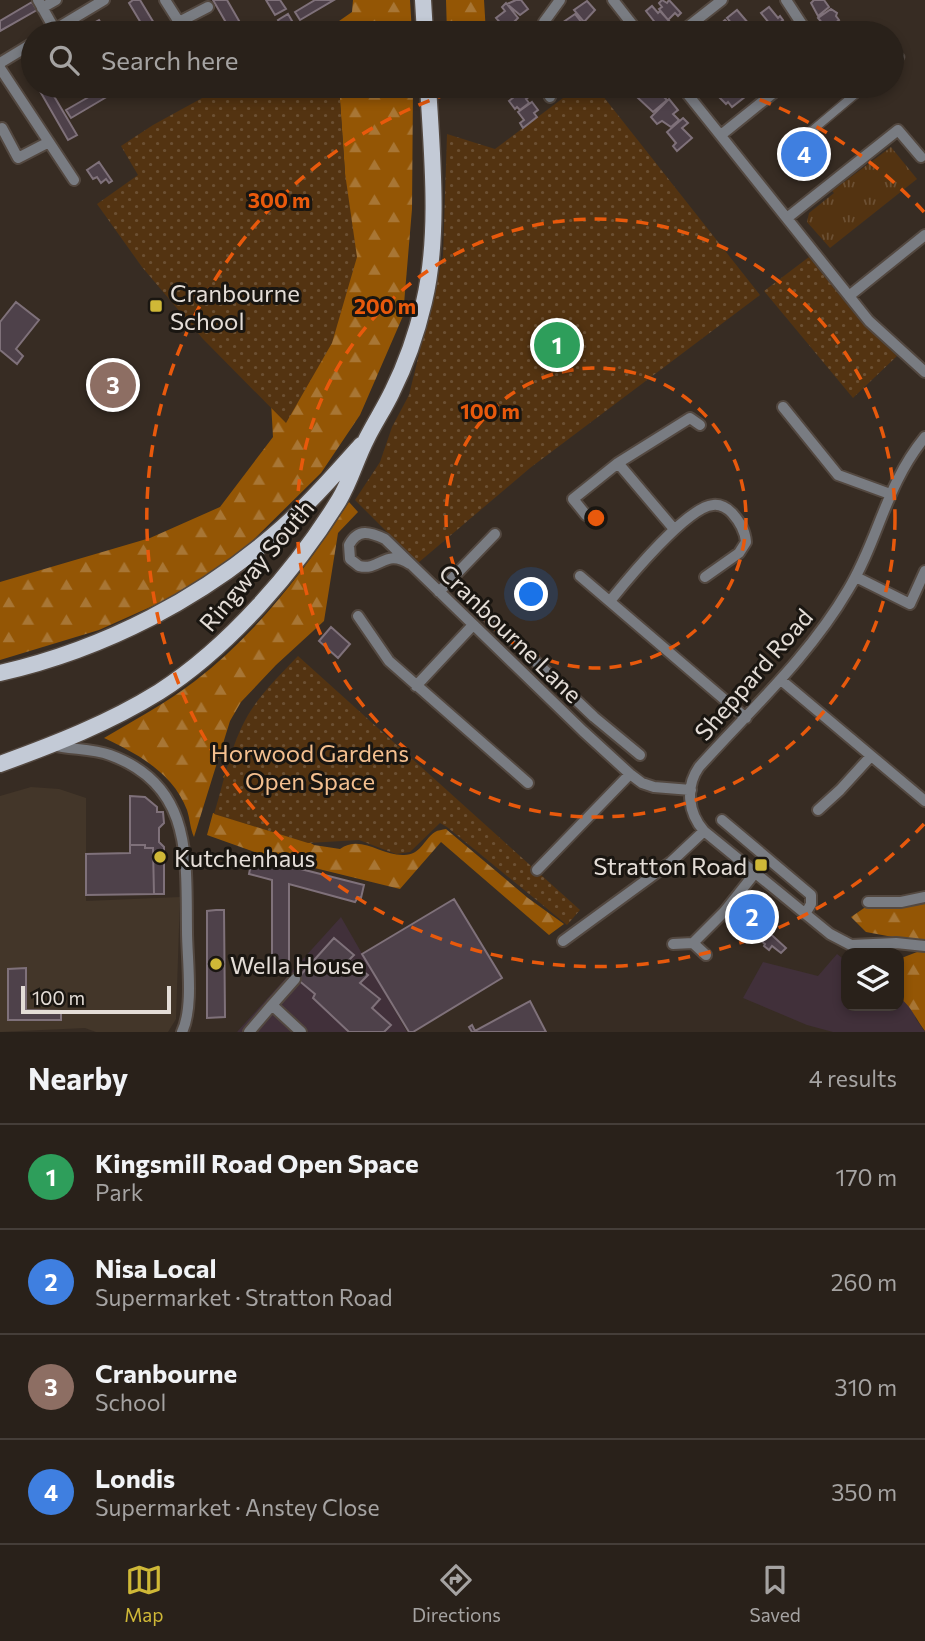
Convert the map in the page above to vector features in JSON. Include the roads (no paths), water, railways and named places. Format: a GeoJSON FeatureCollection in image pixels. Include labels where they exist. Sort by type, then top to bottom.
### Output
{"type":"FeatureCollection","features":[{"type":"Feature","properties":{"kind":"main road"},"geometry":{"type":"LineString","coordinates":[[423,0],[424,21]]}},
{"type":"Feature","properties":{"kind":"main road","name":"Ringway South"},"geometry":{"type":"LineString","coordinates":[[0,764],[86,730],[159,692],[198,664],[236,629],[317,533],[339,500],[356,468],[365,441],[397,382],[424,301],[431,252],[433,197],[429,98]]}},
{"type":"Feature","properties":{"kind":"main road","name":"Ringway South"},"geometry":{"type":"LineString","coordinates":[[0,673],[83,648],[145,621],[207,587],[285,525],[365,441]]}},
{"type":"Feature","properties":{"kind":"street"},"geometry":{"type":"LineString","coordinates":[[47,21],[40,4],[56,0]]}},
{"type":"Feature","properties":{"kind":"street"},"geometry":{"type":"LineString","coordinates":[[70,21],[104,0]]}},
{"type":"Feature","properties":{"kind":"street"},"geometry":{"type":"LineString","coordinates":[[165,0],[178,21]]}},
{"type":"Feature","properties":{"kind":"street"},"geometry":{"type":"LineString","coordinates":[[545,21],[560,0]]}},
{"type":"Feature","properties":{"kind":"street"},"geometry":{"type":"LineString","coordinates":[[695,21],[722,0]]}},
{"type":"Feature","properties":{"kind":"street"},"geometry":{"type":"LineString","coordinates":[[786,0],[800,21]]}},
{"type":"Feature","properties":{"kind":"street"},"geometry":{"type":"LineString","coordinates":[[618,2],[631,21]]}},
{"type":"Feature","properties":{"kind":"street"},"geometry":{"type":"LineString","coordinates":[[181,21],[208,7]]}},
{"type":"Feature","properties":{"kind":"street"},"geometry":{"type":"LineString","coordinates":[[21,51],[0,65],[74,180]]}},
{"type":"Feature","properties":{"kind":"street"},"geometry":{"type":"LineString","coordinates":[[691,98],[869,321],[925,372]]}},
{"type":"Feature","properties":{"kind":"street"},"geometry":{"type":"LineString","coordinates":[[721,135],[767,98]]}},
{"type":"Feature","properties":{"kind":"street"},"geometry":{"type":"LineString","coordinates":[[790,149],[851,98]]}},
{"type":"Feature","properties":{"kind":"street"},"geometry":{"type":"LineString","coordinates":[[2,128],[18,158],[49,142]]}},
{"type":"Feature","properties":{"kind":"street"},"geometry":{"type":"LineString","coordinates":[[787,218],[898,130],[921,157]]}},
{"type":"Feature","properties":{"kind":"street"},"geometry":{"type":"LineString","coordinates":[[849,296],[925,235]]}},
{"type":"Feature","properties":{"kind":"street"},"geometry":{"type":"LineString","coordinates":[[783,407],[838,475],[890,494]]}},
{"type":"Feature","properties":{"kind":"street"},"geometry":{"type":"LineString","coordinates":[[586,515],[573,499],[618,463],[690,418],[700,425]]}},
{"type":"Feature","properties":{"kind":"street","name":"Sheppard Road"},"geometry":{"type":"LineString","coordinates":[[691,790],[699,767],[781,680],[820,633],[856,577],[890,494],[904,466],[925,437]]}},
{"type":"Feature","properties":{"kind":"street"},"geometry":{"type":"LineString","coordinates":[[618,463],[674,529]]}},
{"type":"Feature","properties":{"kind":"street"},"geometry":{"type":"LineString","coordinates":[[610,601],[674,529],[713,505],[728,509],[740,523],[746,538],[744,547],[705,577]]}},
{"type":"Feature","properties":{"kind":"street","name":"Cranbourne Lane"},"geometry":{"type":"LineString","coordinates":[[410,564],[397,558],[384,559],[372,566],[359,566],[350,559],[349,545],[357,534],[365,532],[372,533],[390,544],[630,774],[642,783],[654,787],[691,790]]}},
{"type":"Feature","properties":{"kind":"street"},"geometry":{"type":"LineString","coordinates":[[439,592],[495,534]]}},
{"type":"Feature","properties":{"kind":"street"},"geometry":{"type":"LineString","coordinates":[[856,577],[910,604],[925,571]]}},
{"type":"Feature","properties":{"kind":"street"},"geometry":{"type":"LineString","coordinates":[[580,576],[746,718]]}},
{"type":"Feature","properties":{"kind":"street","name":"Cranbourne Lane"},"geometry":{"type":"LineString","coordinates":[[475,604],[594,718],[640,755]]}},
{"type":"Feature","properties":{"kind":"street"},"geometry":{"type":"LineString","coordinates":[[358,616],[389,661],[528,783]]}},
{"type":"Feature","properties":{"kind":"street"},"geometry":{"type":"LineString","coordinates":[[416,686],[473,625]]}},
{"type":"Feature","properties":{"kind":"street"},"geometry":{"type":"LineString","coordinates":[[781,680],[925,801]]}},
{"type":"Feature","properties":{"kind":"street","name":"Cranbourne Lane"},"geometry":{"type":"LineString","coordinates":[[583,731],[594,718]]}},
{"type":"Feature","properties":{"kind":"street"},"geometry":{"type":"LineString","coordinates":[[52,745],[110,755],[128,763],[153,780],[166,796],[177,817],[186,860],[187,1020],[182,1032]]}},
{"type":"Feature","properties":{"kind":"street"},"geometry":{"type":"LineString","coordinates":[[818,810],[841,790],[871,756]]}},
{"type":"Feature","properties":{"kind":"street"},"geometry":{"type":"LineString","coordinates":[[537,870],[630,774]]}},
{"type":"Feature","properties":{"kind":"street"},"geometry":{"type":"LineString","coordinates":[[691,790],[690,807],[696,822],[704,831],[830,934],[851,945],[896,943],[925,946]]}},
{"type":"Feature","properties":{"kind":"street"},"geometry":{"type":"LineString","coordinates":[[722,820],[811,895],[811,904],[805,914]]}},
{"type":"Feature","properties":{"kind":"street"},"geometry":{"type":"LineString","coordinates":[[563,941],[671,862],[704,831]]}},
{"type":"Feature","properties":{"kind":"street"},"geometry":{"type":"LineString","coordinates":[[673,944],[693,943],[724,912],[755,873]]}},
{"type":"Feature","properties":{"kind":"street"},"geometry":{"type":"LineString","coordinates":[[868,902],[901,902],[925,897]]}},
{"type":"Feature","properties":{"kind":"street"},"geometry":{"type":"LineString","coordinates":[[693,943],[706,955]]}},
{"type":"Feature","properties":{"kind":"street"},"geometry":{"type":"LineString","coordinates":[[249,1032],[295,979]]}},
{"type":"Feature","properties":{"kind":"street"},"geometry":{"type":"LineString","coordinates":[[272,1005],[301,1032]]}},
{"type":"Feature","properties":{"kind":"place","name":"Londis"},"geometry":{"type":"Point","coordinates":[804,154]}},
{"type":"Feature","properties":{"kind":"place","name":"Cranbourne School"},"geometry":{"type":"Point","coordinates":[156,306]}},
{"type":"Feature","properties":{"kind":"place","name":"Kingsmill Road Open Space"},"geometry":{"type":"Point","coordinates":[557,345]}},
{"type":"Feature","properties":{"kind":"place","name":"Cranbourne"},"geometry":{"type":"Point","coordinates":[113,385]}},
{"type":"Feature","properties":{"kind":"place","name":"Kutchenhaus"},"geometry":{"type":"Point","coordinates":[160,857]}},
{"type":"Feature","properties":{"kind":"place","name":"Stratton Road"},"geometry":{"type":"Point","coordinates":[761,865]}},
{"type":"Feature","properties":{"kind":"place","name":"Nisa Local"},"geometry":{"type":"Point","coordinates":[752,917]}},
{"type":"Feature","properties":{"kind":"place","name":"Wella House"},"geometry":{"type":"Point","coordinates":[216,964]}},
{"type":"Feature","properties":{"kind":"park label","name":"Horwood Gardens Open Space"},"geometry":{"type":"Point","coordinates":[310,766]}}]}
